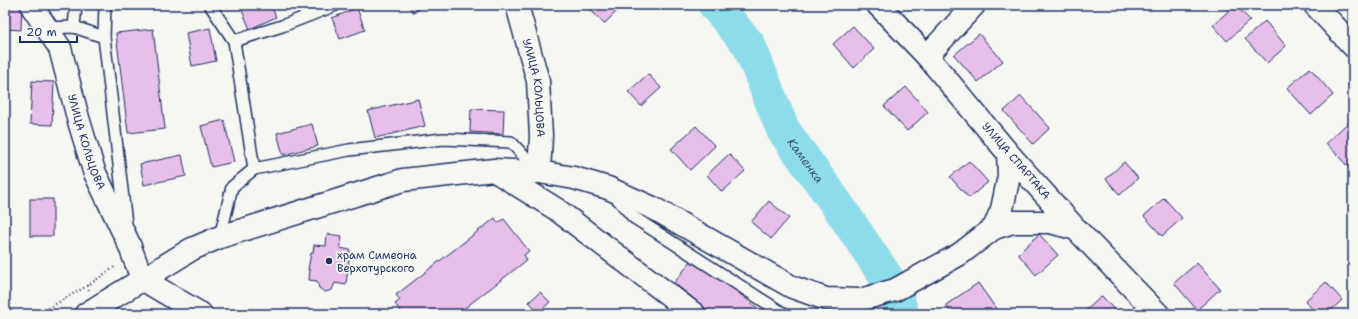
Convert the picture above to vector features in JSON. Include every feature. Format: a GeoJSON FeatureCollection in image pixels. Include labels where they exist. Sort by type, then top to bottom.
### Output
{"type":"FeatureCollection","features":[{"type":"Feature","properties":{"kind":"street","name":"УЛИЦА КОЛЬЦОВА"},"geometry":{"type":"LineString","coordinates":[[32,5],[60,48],[78,118],[94,171],[131,249],[142,279]]}},
{"type":"Feature","properties":{"kind":"street","name":"УЛИЦА КОЛЬЦОВА"},"geometry":{"type":"LineString","coordinates":[[517,5],[538,81],[542,136],[539,172]]}},
{"type":"Feature","properties":{"kind":"street","name":"УЛИЦА СПАРТАКА"},"geometry":{"type":"LineString","coordinates":[[878,5],[927,56],[1008,153],[1076,229],[1158,314]]}},
{"type":"Feature","properties":{"kind":"street"},"geometry":{"type":"LineString","coordinates":[[927,56],[974,5]]}},
{"type":"Feature","properties":{"kind":"street"},"geometry":{"type":"LineString","coordinates":[[1315,5],[1353,46]]}},
{"type":"Feature","properties":{"kind":"street"},"geometry":{"type":"LineString","coordinates":[[994,228],[1002,209],[1009,176],[1008,153]]}},
{"type":"Feature","properties":{"kind":"street"},"geometry":{"type":"LineString","coordinates":[[494,170],[556,209],[694,314]]}},
{"type":"Feature","properties":{"kind":"street"},"geometry":{"type":"LineString","coordinates":[[86,314],[192,249],[220,237],[403,180],[494,170],[539,172],[574,178],[608,188],[655,209],[792,286],[826,299],[860,300],[895,290],[960,254],[994,228],[1013,222],[1050,222],[1076,229]]}},
{"type":"Feature","properties":{"kind":"street"},"geometry":{"type":"LineString","coordinates":[[142,279],[201,314]]}},
{"type":"Feature","properties":{"kind":"lane"},"geometry":{"type":"LineString","coordinates":[[74,27],[76,5]]}},
{"type":"Feature","properties":{"kind":"lane"},"geometry":{"type":"LineString","coordinates":[[105,5],[104,37],[106,69],[131,249]]}},
{"type":"Feature","properties":{"kind":"lane"},"geometry":{"type":"LineString","coordinates":[[210,5],[234,40],[254,169]]}},
{"type":"Feature","properties":{"kind":"lane"},"geometry":{"type":"LineString","coordinates":[[234,40],[282,26],[336,5]]}},
{"type":"Feature","properties":{"kind":"lane"},"geometry":{"type":"LineString","coordinates":[[46,28],[74,27],[104,37]]}},
{"type":"Feature","properties":{"kind":"lane"},"geometry":{"type":"LineString","coordinates":[[220,237],[232,187],[254,169],[349,150],[443,139],[511,142],[539,172]]}},
{"type":"Feature","properties":{"kind":"lane"},"geometry":{"type":"LineString","coordinates":[[608,188],[633,217],[784,314]]}},
{"type":"Feature","properties":{"kind":"path"},"geometry":{"type":"LineString","coordinates":[[87,286],[131,249]]}},
{"type":"Feature","properties":{"kind":"building"},"geometry":{"type":"Polygon","coordinates":[[[5,5],[22,5],[21,30],[5,29],[5,5]]]}},
{"type":"Feature","properties":{"kind":"building"},"geometry":{"type":"Polygon","coordinates":[[[271,5],[276,17],[250,29],[240,6],[271,5]]]}},
{"type":"Feature","properties":{"kind":"building"},"geometry":{"type":"Polygon","coordinates":[[[408,5],[424,5],[414,13],[408,5]]]}},
{"type":"Feature","properties":{"kind":"building"},"geometry":{"type":"Polygon","coordinates":[[[594,5],[615,5],[619,9],[604,24],[590,9],[594,5]]]}},
{"type":"Feature","properties":{"kind":"building"},"geometry":{"type":"Polygon","coordinates":[[[1235,5],[1250,20],[1227,41],[1213,25],[1235,5]]]}},
{"type":"Feature","properties":{"kind":"building"},"geometry":{"type":"Polygon","coordinates":[[[357,8],[365,30],[340,39],[332,18],[357,8]]]}},
{"type":"Feature","properties":{"kind":"building"},"geometry":{"type":"Polygon","coordinates":[[[1265,21],[1286,46],[1267,63],[1245,39],[1265,21]]]}},
{"type":"Feature","properties":{"kind":"building"},"geometry":{"type":"Polygon","coordinates":[[[853,26],[874,49],[854,68],[833,44],[853,26]]]}},
{"type":"Feature","properties":{"kind":"building"},"geometry":{"type":"Polygon","coordinates":[[[210,28],[216,61],[192,66],[186,33],[210,28]]]}},
{"type":"Feature","properties":{"kind":"building"},"geometry":{"type":"Polygon","coordinates":[[[153,29],[165,129],[128,133],[116,33],[153,29]]]}},
{"type":"Feature","properties":{"kind":"building"},"geometry":{"type":"Polygon","coordinates":[[[979,34],[1003,61],[978,82],[954,55],[979,34]]]}},
{"type":"Feature","properties":{"kind":"building"},"geometry":{"type":"Polygon","coordinates":[[[1310,68],[1333,95],[1311,115],[1287,88],[1310,68]]]}},
{"type":"Feature","properties":{"kind":"building"},"geometry":{"type":"Polygon","coordinates":[[[648,74],[661,88],[641,106],[628,92],[648,74]]]}},
{"type":"Feature","properties":{"kind":"building"},"geometry":{"type":"Polygon","coordinates":[[[32,81],[54,82],[52,125],[30,124],[32,81]]]}},
{"type":"Feature","properties":{"kind":"building"},"geometry":{"type":"Polygon","coordinates":[[[906,87],[928,112],[907,131],[884,106],[906,87]]]}},
{"type":"Feature","properties":{"kind":"building"},"geometry":{"type":"Polygon","coordinates":[[[1021,96],[1050,128],[1033,144],[1004,111],[1021,96]]]}},
{"type":"Feature","properties":{"kind":"building"},"geometry":{"type":"Polygon","coordinates":[[[418,99],[425,126],[375,138],[368,111],[418,99]]]}},
{"type":"Feature","properties":{"kind":"building"},"geometry":{"type":"Polygon","coordinates":[[[471,109],[504,110],[503,134],[470,132],[471,109]]]}},
{"type":"Feature","properties":{"kind":"building"},"geometry":{"type":"Polygon","coordinates":[[[224,120],[234,162],[211,167],[201,126],[224,120]]]}},
{"type":"Feature","properties":{"kind":"building"},"geometry":{"type":"Polygon","coordinates":[[[1351,120],[1353,122],[1353,166],[1350,169],[1326,143],[1351,120]]]}},
{"type":"Feature","properties":{"kind":"building"},"geometry":{"type":"Polygon","coordinates":[[[312,124],[318,146],[283,155],[277,133],[312,124]]]}},
{"type":"Feature","properties":{"kind":"building"},"geometry":{"type":"Polygon","coordinates":[[[696,126],[715,146],[690,170],[671,149],[696,126]]]}},
{"type":"Feature","properties":{"kind":"building"},"geometry":{"type":"Polygon","coordinates":[[[729,154],[745,171],[722,192],[707,175],[729,154]]]}},
{"type":"Feature","properties":{"kind":"building"},"geometry":{"type":"Polygon","coordinates":[[[182,155],[186,176],[144,185],[140,164],[182,155]]]}},
{"type":"Feature","properties":{"kind":"building"},"geometry":{"type":"Polygon","coordinates":[[[969,161],[988,182],[969,198],[950,177],[969,161]]]}},
{"type":"Feature","properties":{"kind":"building"},"geometry":{"type":"Polygon","coordinates":[[[1124,162],[1138,178],[1120,195],[1106,179],[1124,162]]]}},
{"type":"Feature","properties":{"kind":"building"},"geometry":{"type":"Polygon","coordinates":[[[1164,198],[1182,218],[1162,236],[1144,216],[1164,198]]]}},
{"type":"Feature","properties":{"kind":"building"},"geometry":{"type":"Polygon","coordinates":[[[30,199],[53,199],[53,236],[30,236],[30,199]]]}},
{"type":"Feature","properties":{"kind":"building"},"geometry":{"type":"Polygon","coordinates":[[[769,201],[789,218],[771,239],[751,222],[769,201]]]}},
{"type":"Feature","properties":{"kind":"building"},"geometry":{"type":"Polygon","coordinates":[[[495,218],[498,223],[504,219],[529,251],[524,255],[527,260],[457,314],[403,314],[395,304],[400,300],[396,295],[495,218]]]}},
{"type":"Feature","properties":{"kind":"building","name":"храм Симеона Верхотурского"},"geometry":{"type":"Polygon","coordinates":[[[327,234],[342,236],[340,248],[350,250],[346,285],[335,283],[332,290],[325,292],[319,288],[317,281],[309,280],[310,270],[308,270],[314,245],[326,246],[327,234]]]}},
{"type":"Feature","properties":{"kind":"building"},"geometry":{"type":"Polygon","coordinates":[[[1039,234],[1058,255],[1036,275],[1018,254],[1039,234]]]}},
{"type":"Feature","properties":{"kind":"building"},"geometry":{"type":"Polygon","coordinates":[[[694,257],[765,314],[713,314],[674,283],[694,257]]]}},
{"type":"Feature","properties":{"kind":"building"},"geometry":{"type":"Polygon","coordinates":[[[1197,263],[1220,289],[1197,310],[1174,283],[1197,263]]]}},
{"type":"Feature","properties":{"kind":"building"},"geometry":{"type":"Polygon","coordinates":[[[1326,282],[1342,300],[1327,314],[1317,314],[1305,301],[1326,282]]]}},
{"type":"Feature","properties":{"kind":"building"},"geometry":{"type":"Polygon","coordinates":[[[978,283],[997,310],[990,314],[952,314],[946,305],[978,283]]]}},
{"type":"Feature","properties":{"kind":"building"},"geometry":{"type":"Polygon","coordinates":[[[540,292],[550,302],[539,312],[529,302],[540,292]]]}},
{"type":"Feature","properties":{"kind":"building"},"geometry":{"type":"Polygon","coordinates":[[[1102,296],[1118,314],[1082,314],[1102,296]]]}},
{"type":"Feature","properties":{"kind":"waterway","name":"Каменка"},"geometry":{"type":"LineString","coordinates":[[715,5],[749,45],[783,130],[834,200],[895,290],[902,314]]}},
{"type":"Feature","properties":{"kind":"place","name":"храм Симеона Верхотурского"},"geometry":{"type":"Point","coordinates":[329,261]}}]}
